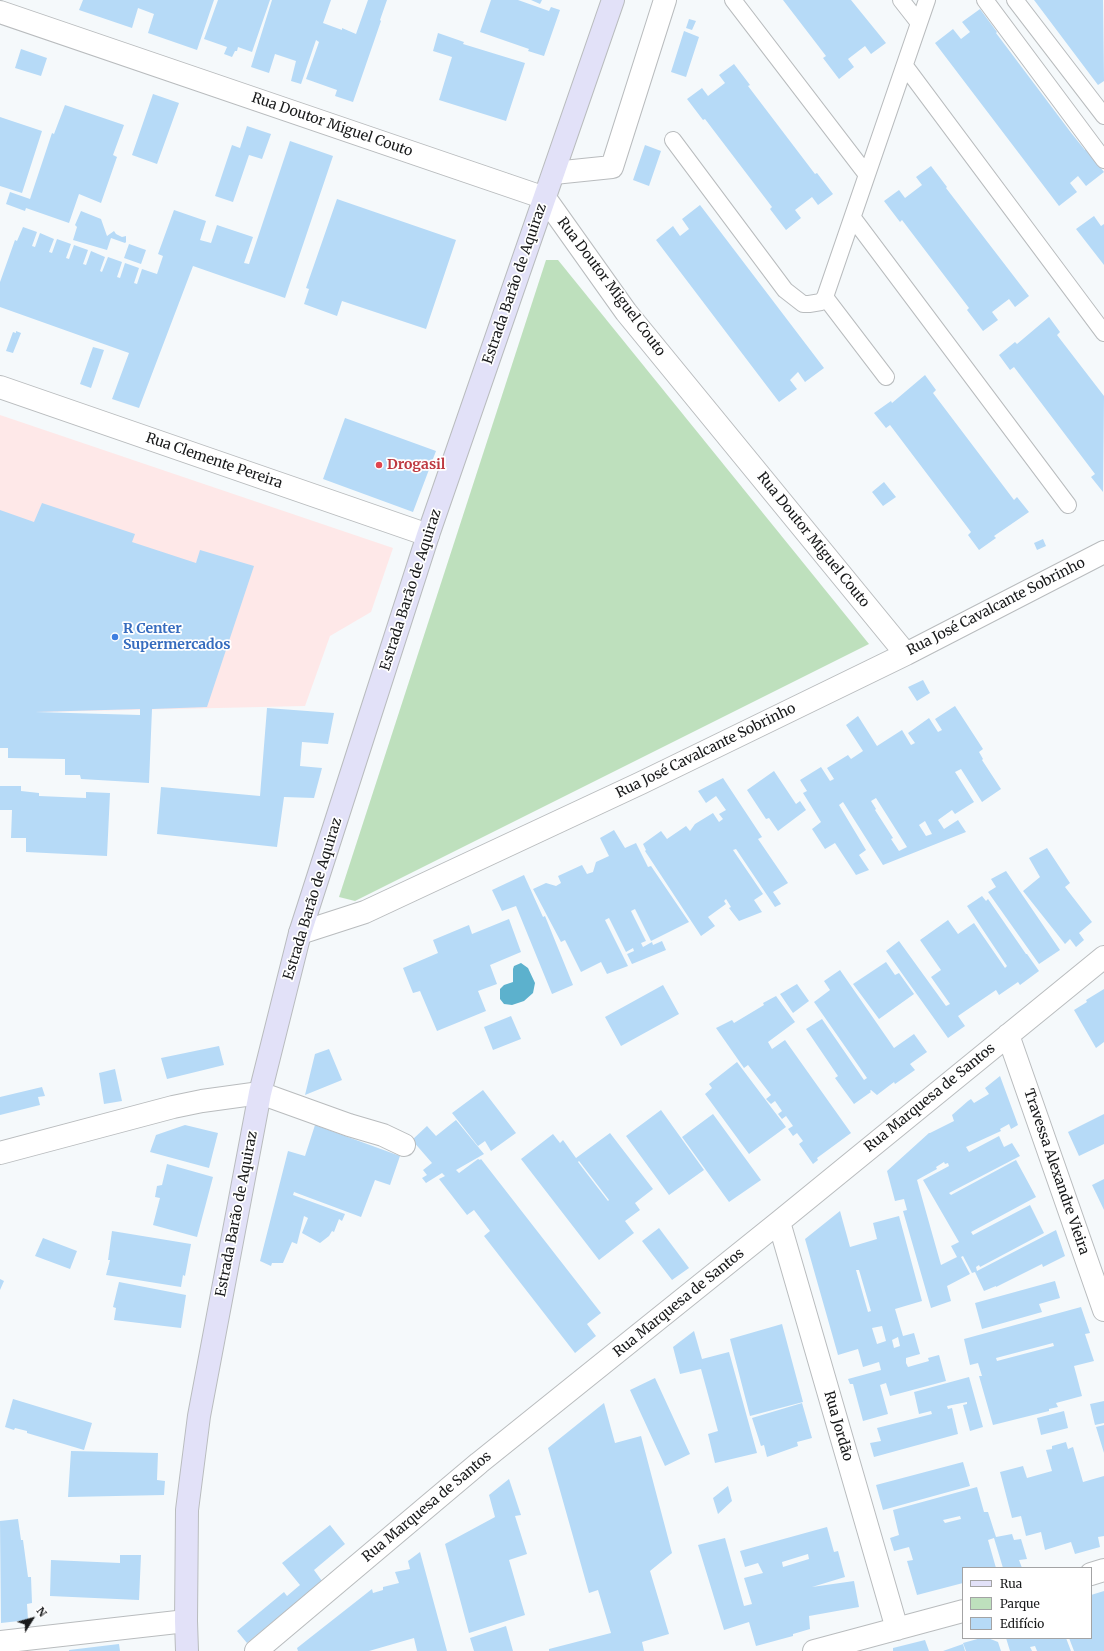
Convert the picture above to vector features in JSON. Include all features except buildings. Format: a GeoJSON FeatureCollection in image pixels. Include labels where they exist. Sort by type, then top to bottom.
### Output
{"type":"FeatureCollection","features":[{"type":"Feature","properties":{"kind":"street","name":"Estrada Barão de Aquiraz"},"geometry":{"type":"LineString","coordinates":[[188,1651],[186,1621],[187,1510],[199,1416],[260,1093],[300,932],[428,535],[613,0]]}},
{"type":"Feature","properties":{"kind":"street"},"geometry":{"type":"LineString","coordinates":[[554,173],[612,167],[665,0]]}},
{"type":"Feature","properties":{"kind":"street","name":"Rua Doutor Miguel Couto"},"geometry":{"type":"LineString","coordinates":[[0,12],[545,198],[626,312],[906,654]]}},
{"type":"Feature","properties":{"kind":"street","name":"Rua Clemente Pereira"},"geometry":{"type":"LineString","coordinates":[[0,387],[428,535]]}},
{"type":"Feature","properties":{"kind":"street","name":"Rua José Cavalcante Sobrinho"},"geometry":{"type":"LineString","coordinates":[[300,932],[365,912],[641,783],[906,654],[1104,552]]}},
{"type":"Feature","properties":{"kind":"street","name":"Rua Marquesa de Santos"},"geometry":{"type":"LineString","coordinates":[[256,1651],[473,1468],[1104,957]]}},
{"type":"Feature","properties":{"kind":"street","name":"Travessa Alexandre Vieira"},"geometry":{"type":"LineString","coordinates":[[1008,1035],[1104,1310]]}},
{"type":"Feature","properties":{"kind":"street"},"geometry":{"type":"LineString","coordinates":[[0,1153],[173,1107],[202,1101],[260,1093],[350,1126],[383,1135],[404,1145]]}},
{"type":"Feature","properties":{"kind":"street","name":"Rua Jordão"},"geometry":{"type":"LineString","coordinates":[[778,1222],[897,1629]]}},
{"type":"Feature","properties":{"kind":"street"},"geometry":{"type":"LineString","coordinates":[[1092,1574],[1104,1570]]}},
{"type":"Feature","properties":{"kind":"street"},"geometry":{"type":"LineString","coordinates":[[814,1651],[962,1611]]}},
{"type":"Feature","properties":{"kind":"street"},"geometry":{"type":"LineString","coordinates":[[0,1642],[186,1621]]}},
{"type":"Feature","properties":{"kind":"lane"},"geometry":{"type":"LineString","coordinates":[[733,0],[867,175]]}},
{"type":"Feature","properties":{"kind":"lane"},"geometry":{"type":"LineString","coordinates":[[901,0],[919,24]]}},
{"type":"Feature","properties":{"kind":"lane"},"geometry":{"type":"LineString","coordinates":[[673,140],[785,290],[803,304],[816,303],[825,297],[927,0]]}},
{"type":"Feature","properties":{"kind":"lane"},"geometry":{"type":"LineString","coordinates":[[985,0],[1098,141],[1104,160]]}},
{"type":"Feature","properties":{"kind":"lane"},"geometry":{"type":"LineString","coordinates":[[1015,0],[1104,116]]}},
{"type":"Feature","properties":{"kind":"lane"},"geometry":{"type":"LineString","coordinates":[[905,66],[1104,333]]}},
{"type":"Feature","properties":{"kind":"lane"},"geometry":{"type":"LineString","coordinates":[[853,218],[1068,505]]}},
{"type":"Feature","properties":{"kind":"lane"},"geometry":{"type":"LineString","coordinates":[[825,297],[886,377]]}},
{"type":"Feature","properties":{"kind":"shaded area"},"geometry":{"type":"Polygon","coordinates":[[[0,415],[393,548],[371,612],[330,636],[305,706],[0,713],[0,415]]]}},
{"type":"Feature","properties":{"kind":"green space"},"geometry":{"type":"Polygon","coordinates":[[[546,260],[558,260],[869,644],[355,901],[339,897],[546,260]]]}},
{"type":"Feature","properties":{"kind":"water"},"geometry":{"type":"Polygon","coordinates":[[[521,963],[528,968],[535,983],[533,993],[524,1001],[512,1005],[504,1004],[500,999],[500,989],[504,985],[513,982],[514,966],[521,963]]]}},
{"type":"Feature","properties":{"kind":"place","name":"Drogasil"},"geometry":{"type":"Point","coordinates":[379,465]}},
{"type":"Feature","properties":{"kind":"place","name":"R Center Supermercados"},"geometry":{"type":"Point","coordinates":[115,637]}}]}
